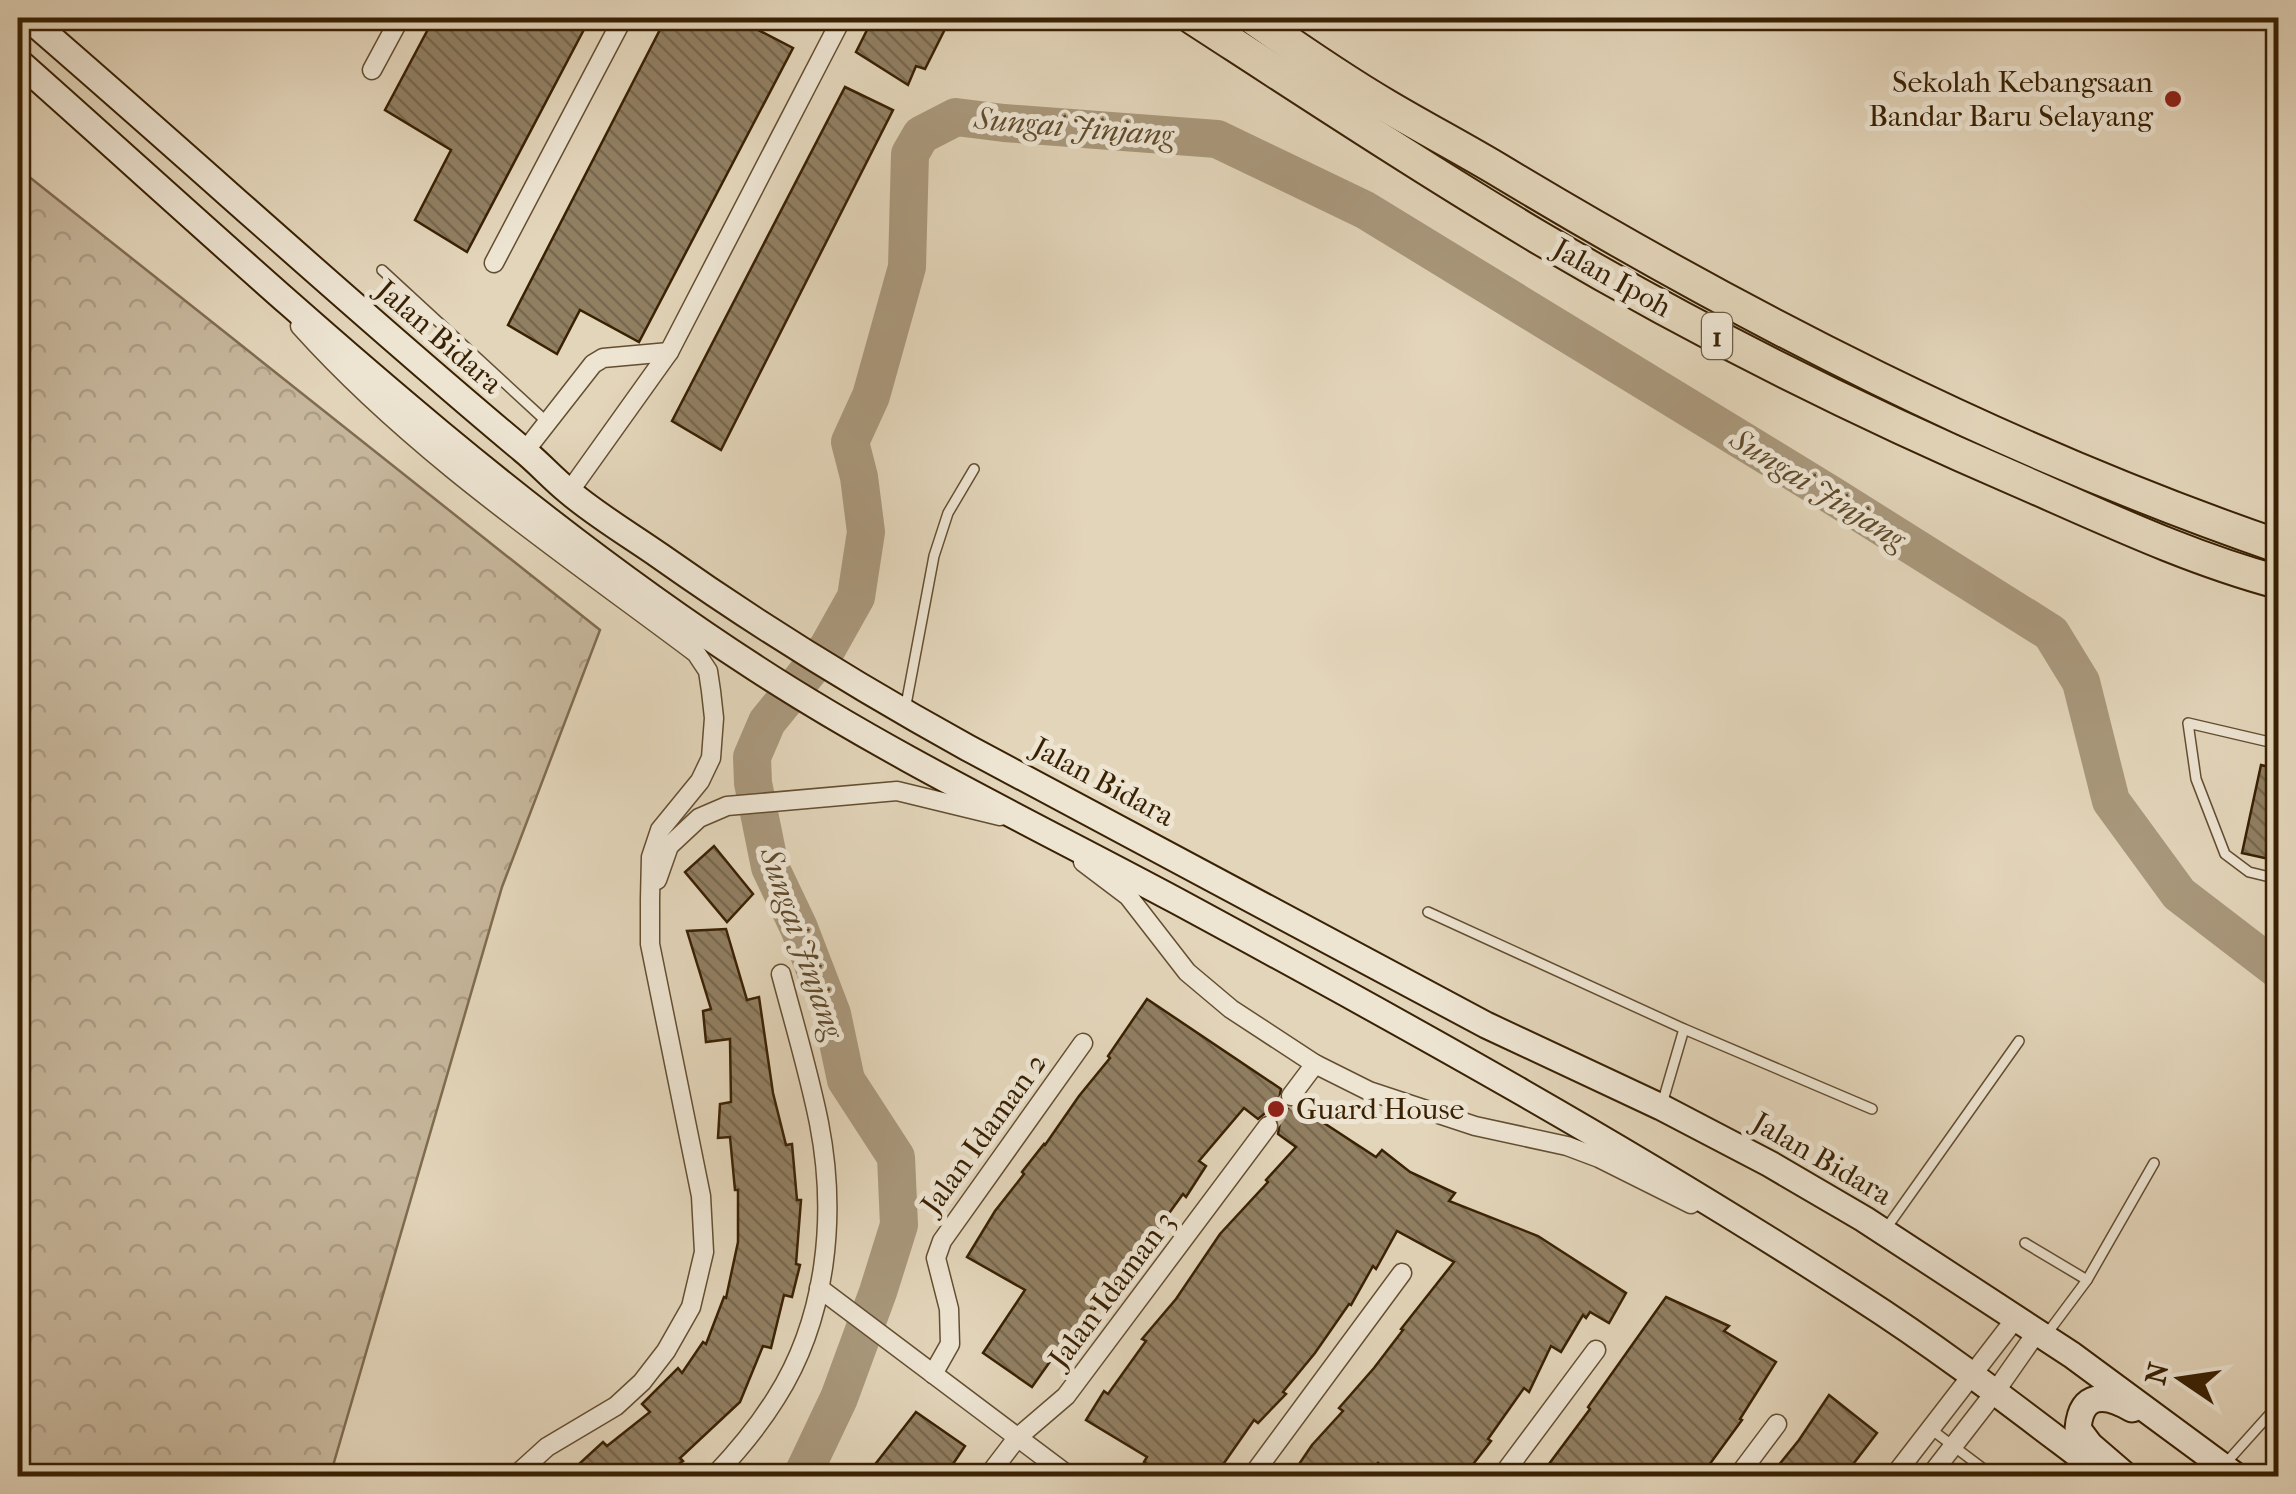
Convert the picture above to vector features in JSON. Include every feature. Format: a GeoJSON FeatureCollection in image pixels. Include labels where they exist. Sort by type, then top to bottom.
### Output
{"type":"FeatureCollection","features":[{"type":"Feature","properties":{"kind":"highway","name":"Jalan Ipoh"},"geometry":{"type":"LineString","coordinates":[[1192,18],[1540,238],[1790,374],[1872,416],[2148,537],[2278,582]]}},
{"type":"Feature","properties":{"kind":"highway","name":"Jalan Ipoh"},"geometry":{"type":"LineString","coordinates":[[1253,18],[1382,104],[1637,252],[1796,338],[2039,451],[2156,501],[2278,546]]}},
{"type":"Feature","properties":{"kind":"main road","name":"Jalan Bidara"},"geometry":{"type":"LineString","coordinates":[[28,18],[480,417],[569,492],[691,578],[904,712],[1486,1025],[1661,1107],[1770,1164],[1884,1232],[2032,1329],[2224,1467]]}},
{"type":"Feature","properties":{"kind":"main road"},"geometry":{"type":"LineString","coordinates":[[18,62],[477,465],[714,640],[828,712],[1022,821],[1460,1056],[1631,1155],[1861,1298],[1996,1392],[2106,1476]]}},
{"type":"Feature","properties":{"kind":"main road"},"geometry":{"type":"LineString","coordinates":[[524,451],[514,463],[525,486],[580,525],[714,640]]}},
{"type":"Feature","properties":{"kind":"main road"},"geometry":{"type":"LineString","coordinates":[[2126,1476],[2078,1430],[2079,1415],[2088,1403],[2102,1396],[2118,1400],[2224,1467]]}},
{"type":"Feature","properties":{"kind":"street"},"geometry":{"type":"LineString","coordinates":[[372,70],[400,18]]}},
{"type":"Feature","properties":{"kind":"street"},"geometry":{"type":"LineString","coordinates":[[494,263],[623,18]]}},
{"type":"Feature","properties":{"kind":"street"},"geometry":{"type":"LineString","coordinates":[[569,492],[669,352],[842,18]]}},
{"type":"Feature","properties":{"kind":"street"},"geometry":{"type":"LineString","coordinates":[[243,262],[352,381],[422,446],[696,653],[708,671],[714,718],[711,758],[700,781],[660,830],[652,858],[650,899],[650,944],[701,1196],[704,1252],[700,1270],[691,1307],[666,1351],[642,1382],[616,1406],[547,1447],[515,1476]]}},
{"type":"Feature","properties":{"kind":"street"},"geometry":{"type":"LineString","coordinates":[[524,451],[593,364],[602,358],[669,352]]}},
{"type":"Feature","properties":{"kind":"street"},"geometry":{"type":"LineString","coordinates":[[650,899],[669,846],[699,818],[728,806],[897,791],[1022,821],[1128,896],[1187,972],[1231,1008],[1315,1064],[1369,1090],[1458,1120],[1567,1146],[1599,1158],[1794,1256]]}},
{"type":"Feature","properties":{"kind":"street"},"geometry":{"type":"LineString","coordinates":[[714,1476],[743,1445],[778,1396],[812,1316],[825,1260],[826,1192],[820,1126],[781,974]]}},
{"type":"Feature","properties":{"kind":"street","name":"Jalan Idaman 2"},"geometry":{"type":"LineString","coordinates":[[933,1374],[950,1344],[949,1309],[936,1258],[942,1240],[1083,1043]]}},
{"type":"Feature","properties":{"kind":"street"},"geometry":{"type":"LineString","coordinates":[[1290,1096],[1315,1064]]}},
{"type":"Feature","properties":{"kind":"street","name":"Jalan Idaman 3"},"geometry":{"type":"LineString","coordinates":[[988,1476],[1017,1438],[1066,1396],[1268,1126]]}},
{"type":"Feature","properties":{"kind":"street"},"geometry":{"type":"LineString","coordinates":[[1252,1476],[1402,1273]]}},
{"type":"Feature","properties":{"kind":"street"},"geometry":{"type":"LineString","coordinates":[[819,1288],[1070,1476]]}},
{"type":"Feature","properties":{"kind":"street"},"geometry":{"type":"LineString","coordinates":[[1894,1476],[1973,1376],[2032,1329]]}},
{"type":"Feature","properties":{"kind":"street"},"geometry":{"type":"LineString","coordinates":[[1930,1476],[1996,1392],[2032,1329]]}},
{"type":"Feature","properties":{"kind":"street"},"geometry":{"type":"LineString","coordinates":[[1502,1476],[1596,1350]]}},
{"type":"Feature","properties":{"kind":"street"},"geometry":{"type":"LineString","coordinates":[[1738,1476],[1777,1424]]}},
{"type":"Feature","properties":{"kind":"lane"},"geometry":{"type":"LineString","coordinates":[[382,270],[547,422]]}},
{"type":"Feature","properties":{"kind":"lane"},"geometry":{"type":"LineString","coordinates":[[904,712],[934,556],[948,513],[974,469]]}},
{"type":"Feature","properties":{"kind":"lane"},"geometry":{"type":"LineString","coordinates":[[2278,744],[2188,723],[2196,779],[2225,854],[2249,872],[2278,879]]}},
{"type":"Feature","properties":{"kind":"lane"},"geometry":{"type":"LineString","coordinates":[[1428,912],[1684,1029],[1872,1109]]}},
{"type":"Feature","properties":{"kind":"lane"},"geometry":{"type":"LineString","coordinates":[[1661,1107],[1684,1029]]}},
{"type":"Feature","properties":{"kind":"lane"},"geometry":{"type":"LineString","coordinates":[[1884,1232],[2018,1041]]}},
{"type":"Feature","properties":{"kind":"lane"},"geometry":{"type":"LineString","coordinates":[[2032,1329],[2087,1280],[2154,1163]]}},
{"type":"Feature","properties":{"kind":"lane"},"geometry":{"type":"LineString","coordinates":[[2025,1243],[2087,1280]]}},
{"type":"Feature","properties":{"kind":"lane"},"geometry":{"type":"LineString","coordinates":[[2224,1467],[2278,1406]]}},
{"type":"Feature","properties":{"kind":"lane"},"geometry":{"type":"LineString","coordinates":[[1932,1430],[1993,1476]]}},
{"type":"Feature","properties":{"kind":"green space"},"geometry":{"type":"Polygon","coordinates":[[[18,168],[600,630],[502,887],[330,1476],[18,1476],[18,168]]]}},
{"type":"Feature","properties":{"kind":"building"},"geometry":{"type":"Polygon","coordinates":[[[434,18],[590,18],[467,252],[415,220],[451,150],[385,110],[434,18]]]}},
{"type":"Feature","properties":{"kind":"building"},"geometry":{"type":"Polygon","coordinates":[[[666,18],[735,18],[793,48],[639,342],[580,310],[557,354],[508,325],[666,18]]]}},
{"type":"Feature","properties":{"kind":"building"},"geometry":{"type":"Polygon","coordinates":[[[873,18],[927,18],[946,27],[925,69],[916,66],[908,85],[856,52],[873,18]]]}},
{"type":"Feature","properties":{"kind":"building"},"geometry":{"type":"Polygon","coordinates":[[[845,87],[893,110],[721,450],[672,421],[845,87]]]}},
{"type":"Feature","properties":{"kind":"building"},"geometry":{"type":"Polygon","coordinates":[[[2261,765],[2278,769],[2278,861],[2242,853],[2261,765]]]}},
{"type":"Feature","properties":{"kind":"building"},"geometry":{"type":"Polygon","coordinates":[[[714,846],[753,894],[727,922],[685,872],[714,846]]]}},
{"type":"Feature","properties":{"kind":"building"},"geometry":{"type":"Polygon","coordinates":[[[726,929],[747,1000],[759,997],[773,1093],[786,1145],[792,1144],[797,1200],[801,1200],[796,1264],[800,1265],[792,1297],[784,1295],[771,1348],[763,1346],[740,1402],[680,1458],[683,1461],[661,1476],[566,1476],[603,1442],[607,1446],[650,1412],[642,1404],[678,1368],[682,1373],[703,1342],[706,1344],[726,1298],[738,1242],[738,1190],[730,1137],[718,1138],[720,1104],[731,1102],[730,1039],[706,1042],[703,1011],[711,1009],[687,931],[726,929]]]}},
{"type":"Feature","properties":{"kind":"building"},"geometry":{"type":"Polygon","coordinates":[[[1147,999],[1281,1089],[1279,1100],[1284,1106],[1298,1106],[1376,1157],[1382,1150],[1410,1172],[1455,1193],[1449,1201],[1538,1236],[1626,1293],[1609,1323],[1590,1312],[1586,1318],[1583,1315],[1561,1352],[1551,1346],[1529,1392],[1524,1388],[1464,1476],[1397,1476],[1378,1463],[1366,1476],[1291,1476],[1343,1411],[1339,1408],[1454,1262],[1397,1231],[1376,1269],[1373,1266],[1351,1305],[1283,1392],[1286,1394],[1258,1423],[1254,1420],[1215,1476],[1164,1476],[1144,1462],[1147,1457],[1086,1420],[1220,1234],[1296,1147],[1278,1134],[1280,1122],[1270,1114],[1258,1119],[1244,1108],[1199,1161],[1206,1166],[1186,1197],[1183,1194],[1151,1238],[1148,1236],[1032,1387],[983,1353],[1025,1290],[967,1257],[1022,1172],[1110,1058],[1147,999]]]}},
{"type":"Feature","properties":{"kind":"building"},"geometry":{"type":"Polygon","coordinates":[[[1666,1297],[1729,1326],[1724,1331],[1776,1362],[1742,1420],[1701,1476],[1540,1476],[1590,1409],[1666,1297]]]}},
{"type":"Feature","properties":{"kind":"building"},"geometry":{"type":"Polygon","coordinates":[[[1829,1395],[1877,1433],[1844,1476],[1770,1476],[1799,1440],[1829,1395]]]}},
{"type":"Feature","properties":{"kind":"building"},"geometry":{"type":"Polygon","coordinates":[[[916,1412],[965,1446],[945,1476],[866,1476],[916,1412]]]}},
{"type":"Feature","properties":{"kind":"waterway","name":"Sungai Jinjang"},"geometry":{"type":"LineString","coordinates":[[802,1476],[839,1398],[899,1225],[896,1157],[846,1080],[832,1014],[799,928],[770,867],[753,783],[752,757],[767,722],[828,647],[856,597],[866,532],[850,442],[871,396],[907,267],[910,154],[921,135],[956,117],[1217,139],[1365,210],[2051,633],[2081,682],[2111,801],[2179,894],[2278,970]]}},
{"type":"Feature","properties":{"kind":"tunnel"},"geometry":{"type":"LineString","coordinates":[[1268,1126],[1291,1096]]}},
{"type":"Feature","properties":{"kind":"place","name":"Sekolah Kebangsaan Bandar Baru Selayang"},"geometry":{"type":"Point","coordinates":[2173,99]}},
{"type":"Feature","properties":{"kind":"place","name":"Guard House"},"geometry":{"type":"Point","coordinates":[1276,1109]}}]}
